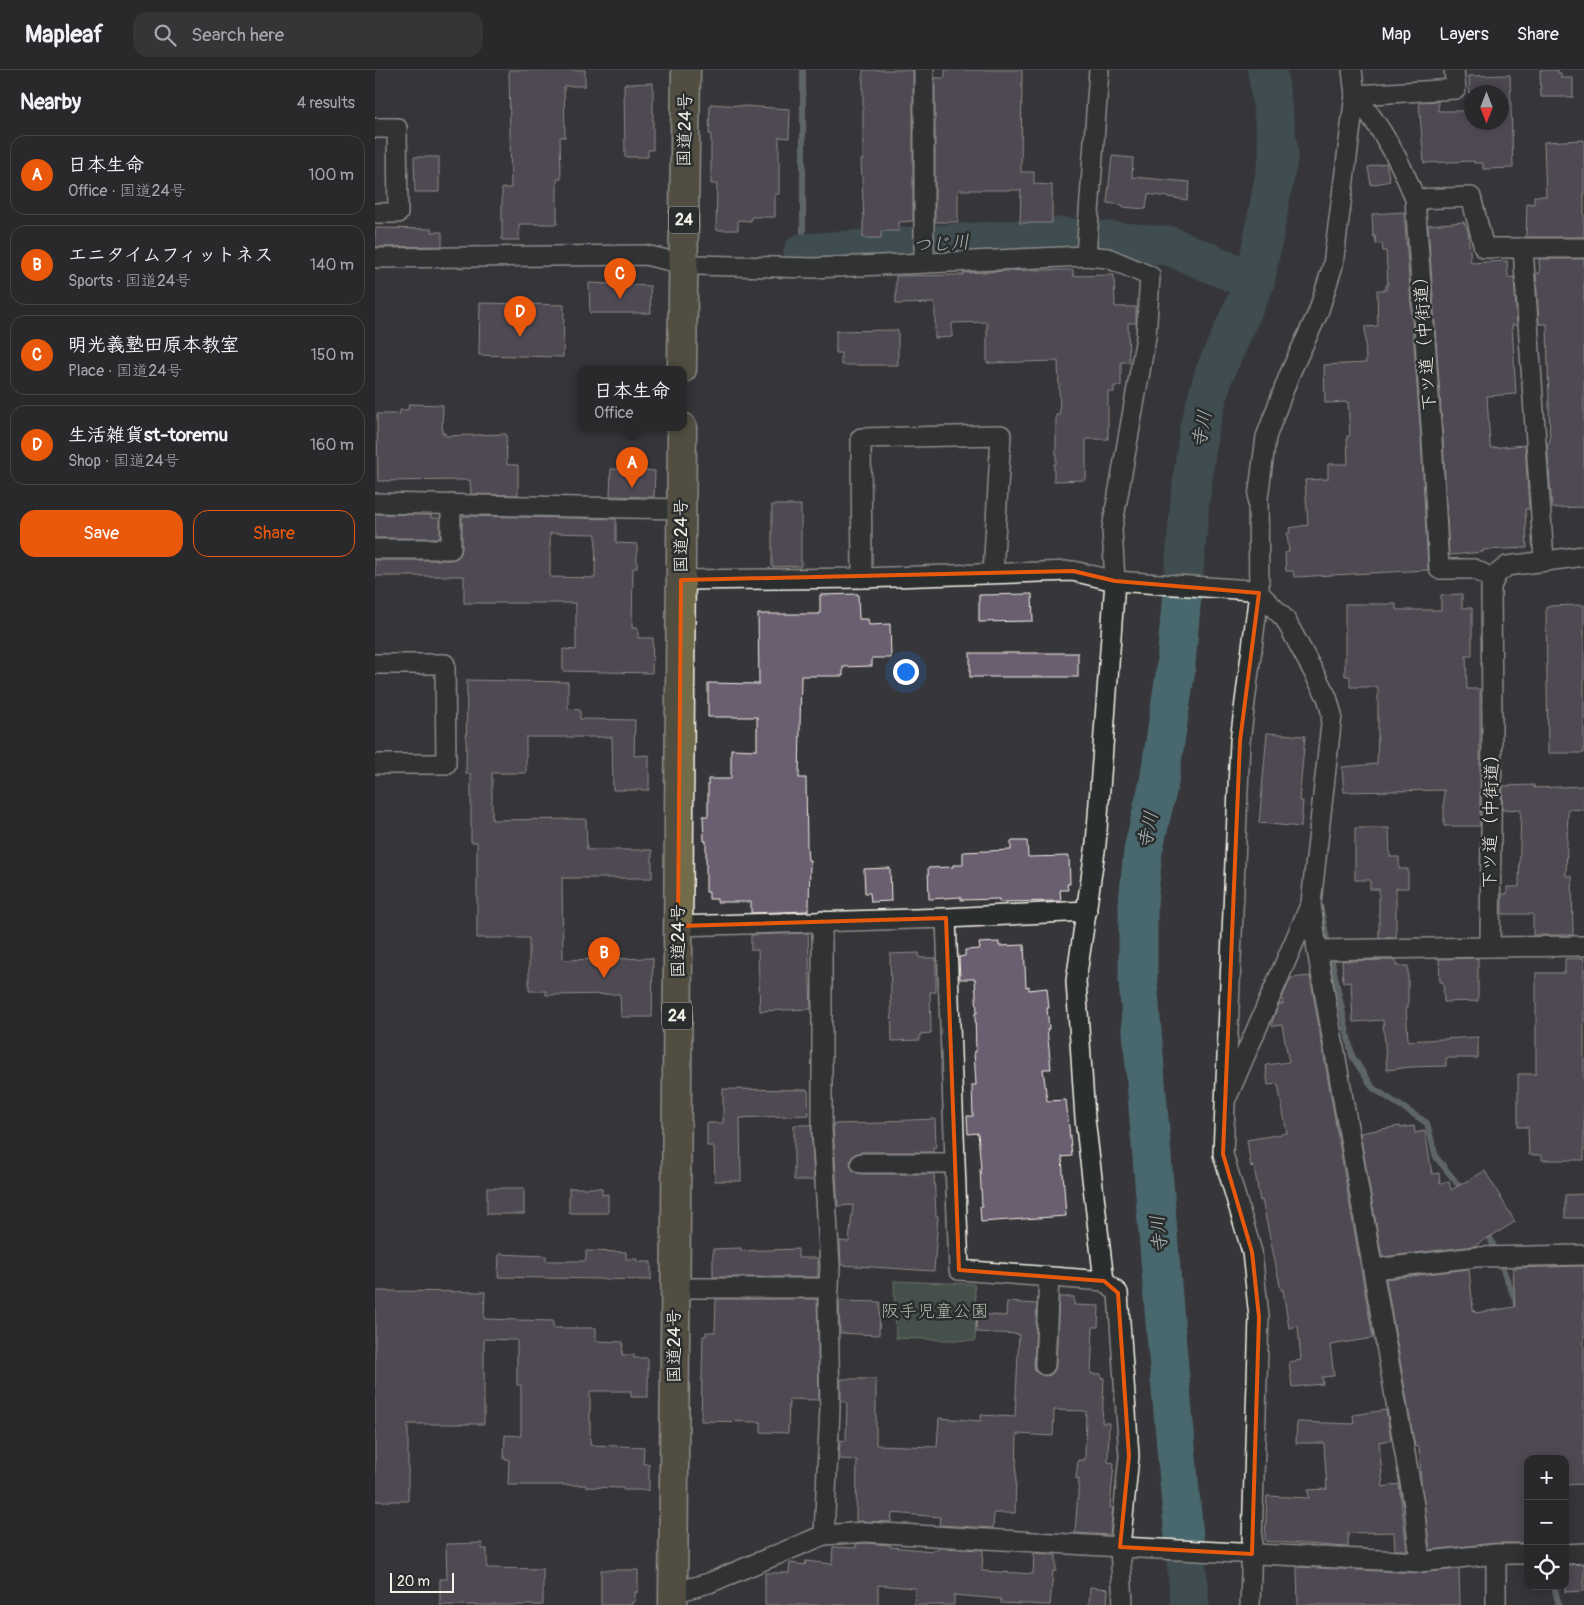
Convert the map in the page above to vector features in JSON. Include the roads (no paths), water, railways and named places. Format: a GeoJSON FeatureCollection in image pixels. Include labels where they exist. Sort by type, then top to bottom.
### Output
{"type":"FeatureCollection","features":[{"type":"Feature","properties":{"kind":"highway","name":"国道24号"},"geometry":{"type":"LineString","coordinates":[[682,366],[686,70]]}},
{"type":"Feature","properties":{"kind":"highway","name":"国道24号"},"geometry":{"type":"LineString","coordinates":[[673,1599],[682,431]]}},
{"type":"Feature","properties":{"kind":"street"},"geometry":{"type":"LineString","coordinates":[[924,70],[924,250]]}},
{"type":"Feature","properties":{"kind":"street"},"geometry":{"type":"LineString","coordinates":[[1087,252],[1099,70]]}},
{"type":"Feature","properties":{"kind":"street"},"geometry":{"type":"LineString","coordinates":[[1250,1605],[1248,1554],[1259,1317],[1252,1252],[1223,1154],[1240,741],[1255,592],[1258,498],[1266,437],[1290,373],[1318,313],[1333,265],[1355,95],[1352,70]]}},
{"type":"Feature","properties":{"kind":"street"},"geometry":{"type":"LineString","coordinates":[[1355,95],[1456,88],[1454,70]]}},
{"type":"Feature","properties":{"kind":"street","name":"下ツ道（中街道）"},"geometry":{"type":"LineString","coordinates":[[1355,95],[1374,118],[1407,177],[1415,199],[1439,569],[1473,569],[1492,586],[1490,947]]}},
{"type":"Feature","properties":{"kind":"street"},"geometry":{"type":"LineString","coordinates":[[375,128],[397,128],[398,213],[375,214]]}},
{"type":"Feature","properties":{"kind":"street"},"geometry":{"type":"LineString","coordinates":[[1415,199],[1471,197],[1484,248],[1584,248]]}},
{"type":"Feature","properties":{"kind":"street"},"geometry":{"type":"LineString","coordinates":[[1523,248],[1543,560]]}},
{"type":"Feature","properties":{"kind":"street"},"geometry":{"type":"LineString","coordinates":[[375,258],[645,255],[683,264],[813,268],[924,250],[1087,252],[1108,258],[1150,276],[1146,337],[1112,529],[1120,581],[1096,844],[1076,981],[1085,1118],[1104,1281]]}},
{"type":"Feature","properties":{"kind":"street"},"geometry":{"type":"LineString","coordinates":[[862,578],[861,438],[1001,435],[993,573]]}},
{"type":"Feature","properties":{"kind":"street"},"geometry":{"type":"LineString","coordinates":[[375,503],[681,509]]}},
{"type":"Feature","properties":{"kind":"street"},"geometry":{"type":"LineString","coordinates":[[375,549],[451,549],[451,504]]}},
{"type":"Feature","properties":{"kind":"street"},"geometry":{"type":"LineString","coordinates":[[1492,586],[1501,569],[1507,566],[1584,556]]}},
{"type":"Feature","properties":{"kind":"street"},"geometry":{"type":"LineString","coordinates":[[681,580],[862,578],[1073,571],[1120,581],[1255,592],[1285,619],[1327,697],[1332,715],[1311,903],[1317,950],[1414,1505],[1420,1562]]}},
{"type":"Feature","properties":{"kind":"street"},"geometry":{"type":"LineString","coordinates":[[375,664],[445,664],[446,764],[375,764]]}},
{"type":"Feature","properties":{"kind":"street"},"geometry":{"type":"LineString","coordinates":[[1224,1105],[1311,903]]}},
{"type":"Feature","properties":{"kind":"street"},"geometry":{"type":"LineString","coordinates":[[678,926],[946,918],[1087,910]]}},
{"type":"Feature","properties":{"kind":"street"},"geometry":{"type":"LineString","coordinates":[[946,918],[959,1270],[1104,1281],[1118,1293],[1129,1456],[1123,1548],[1123,1605]]}},
{"type":"Feature","properties":{"kind":"street"},"geometry":{"type":"LineString","coordinates":[[822,922],[822,1130],[830,1266],[830,1408],[824,1535]]}},
{"type":"Feature","properties":{"kind":"street"},"geometry":{"type":"LineString","coordinates":[[1317,950],[1584,946]]}},
{"type":"Feature","properties":{"kind":"street"},"geometry":{"type":"LineString","coordinates":[[861,1163],[954,1163]]}},
{"type":"Feature","properties":{"kind":"street"},"geometry":{"type":"LineString","coordinates":[[1374,1269],[1476,1257],[1584,1254]]}},
{"type":"Feature","properties":{"kind":"street"},"geometry":{"type":"LineString","coordinates":[[1045,1365],[1049,1278]]}},
{"type":"Feature","properties":{"kind":"street"},"geometry":{"type":"LineString","coordinates":[[675,1288],[829,1288]]}},
{"type":"Feature","properties":{"kind":"street"},"geometry":{"type":"LineString","coordinates":[[673,1599],[824,1535],[865,1532],[1123,1548],[1420,1562],[1496,1554],[1524,1554]]}},
{"type":"Feature","properties":{"kind":"street"},"geometry":{"type":"LineString","coordinates":[[1569,1554],[1584,1553]]}},
{"type":"Feature","properties":{"kind":"street"},"geometry":{"type":"LineString","coordinates":[[1496,1554],[1496,1605]]}},
{"type":"Feature","properties":{"kind":"waterway","name":"つじ川"},"geometry":{"type":"LineString","coordinates":[[803,70],[803,253]]}},
{"type":"Feature","properties":{"kind":"waterway","name":"寺川"},"geometry":{"type":"LineString","coordinates":[[1190,1605],[1138,980],[1138,903],[1143,851],[1159,782],[1175,675],[1190,501],[1199,428],[1214,374],[1255,282],[1279,153],[1267,70]]}},
{"type":"Feature","properties":{"kind":"waterway","name":"つじ川"},"geometry":{"type":"LineString","coordinates":[[803,253],[1060,237],[1170,246],[1255,282]]}},
{"type":"Feature","properties":{"kind":"waterway"},"geometry":{"type":"LineString","coordinates":[[1320,906],[1352,1056],[1373,1088],[1427,1123],[1436,1157],[1464,1192]]}},
{"type":"Feature","properties":{"kind":"waterway"},"geometry":{"type":"LineString","coordinates":[[1487,1230],[1517,1304]]}},
{"type":"Feature","properties":{"kind":"waterway"},"geometry":{"type":"LineString","coordinates":[[1555,1590],[1559,1605]]}},
{"type":"Feature","properties":{"kind":"place","name":"明光義塾田原本教室"},"geometry":{"type":"Point","coordinates":[620,299]}},
{"type":"Feature","properties":{"kind":"place","name":"生活雑貨st-toremu"},"geometry":{"type":"Point","coordinates":[520,337]}},
{"type":"Feature","properties":{"kind":"place","name":"日本生命"},"geometry":{"type":"Point","coordinates":[632,488]}},
{"type":"Feature","properties":{"kind":"place","name":"エニタイムフィットネス"},"geometry":{"type":"Point","coordinates":[604,978]}},
{"type":"Feature","properties":{"kind":"park label","name":"阪手児童公園"},"geometry":{"type":"Point","coordinates":[935,1311]}}]}
